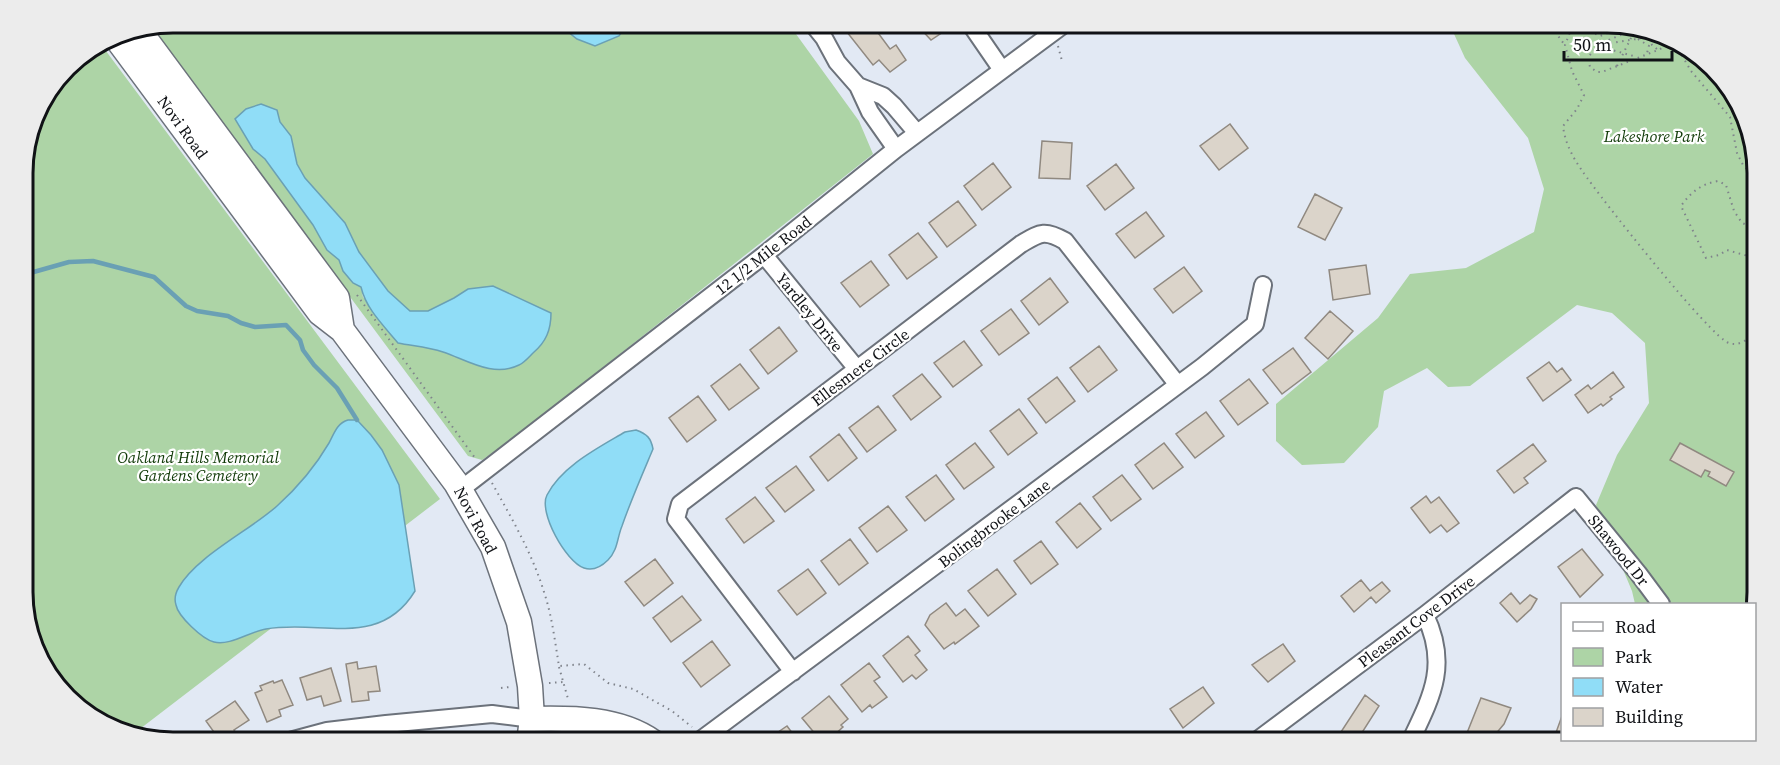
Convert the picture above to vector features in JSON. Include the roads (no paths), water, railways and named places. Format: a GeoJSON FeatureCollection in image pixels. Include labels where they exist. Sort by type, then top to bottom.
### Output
{"type":"FeatureCollection","features":[{"type":"Feature","properties":{"kind":"main road","name":"Novi Road"},"geometry":{"type":"LineString","coordinates":[[144,37],[337,298],[342,330]]}},
{"type":"Feature","properties":{"kind":"main road","name":"Novi Road"},"geometry":{"type":"LineString","coordinates":[[120,44],[320,313],[342,330],[460,490],[493,547],[519,622],[530,686],[531,732]]}},
{"type":"Feature","properties":{"kind":"main road"},"geometry":{"type":"LineString","coordinates":[[532,718],[570,718],[602,723],[633,732]]}},
{"type":"Feature","properties":{"kind":"street"},"geometry":{"type":"LineString","coordinates":[[820,33],[837,62],[858,86],[870,112],[896,149]]}},
{"type":"Feature","properties":{"kind":"street"},"geometry":{"type":"LineString","coordinates":[[977,33],[1002,69]]}},
{"type":"Feature","properties":{"kind":"street","name":"12 1/2 Mile Road"},"geometry":{"type":"LineString","coordinates":[[460,490],[764,255],[896,149],[1052,33]]}},
{"type":"Feature","properties":{"kind":"street"},"geometry":{"type":"LineString","coordinates":[[858,86],[883,96],[917,133]]}},
{"type":"Feature","properties":{"kind":"street","name":"Ellesmere Circle"},"geometry":{"type":"LineString","coordinates":[[793,672],[676,519],[680,504],[1021,244],[1037,234],[1051,233],[1065,241],[1178,385]]}},
{"type":"Feature","properties":{"kind":"street","name":"Yardley Drive"},"geometry":{"type":"LineString","coordinates":[[764,255],[857,369]]}},
{"type":"Feature","properties":{"kind":"street","name":"Bolingbrooke Lane"},"geometry":{"type":"LineString","coordinates":[[712,732],[1178,385],[1255,324],[1263,285]]}},
{"type":"Feature","properties":{"kind":"street","name":"Shawood Dr"},"geometry":{"type":"LineString","coordinates":[[1576,497],[1660,603]]}},
{"type":"Feature","properties":{"kind":"street","name":"Pleasant Cove Drive"},"geometry":{"type":"LineString","coordinates":[[1268,732],[1425,615],[1576,497]]}},
{"type":"Feature","properties":{"kind":"street"},"geometry":{"type":"LineString","coordinates":[[1415,732],[1436,678],[1437,665],[1433,633],[1425,615]]}},
{"type":"Feature","properties":{"kind":"street"},"geometry":{"type":"LineString","coordinates":[[323,732],[492,714],[532,718]]}},
{"type":"Feature","properties":{"kind":"street"},"geometry":{"type":"LineString","coordinates":[[386,724],[387,732]]}},
{"type":"Feature","properties":{"kind":"water"},"geometry":{"type":"Polygon","coordinates":[[[570,33],[621,33],[595,46],[577,39],[570,33]]]}},
{"type":"Feature","properties":{"kind":"water"},"geometry":{"type":"Polygon","coordinates":[[[261,104],[277,110],[280,122],[291,136],[297,164],[305,178],[345,223],[359,252],[388,291],[410,311],[428,311],[468,289],[493,286],[551,313],[549,330],[541,344],[521,364],[500,370],[480,366],[437,350],[398,343],[371,310],[361,287],[353,283],[343,271],[339,260],[327,250],[313,225],[265,159],[253,149],[235,119],[246,109],[261,104]]]}},
{"type":"Feature","properties":{"kind":"water"},"geometry":{"type":"Polygon","coordinates":[[[348,420],[357,420],[371,435],[382,450],[399,485],[415,591],[400,609],[384,620],[366,626],[266,629],[220,643],[209,640],[197,632],[186,621],[175,603],[179,587],[187,576],[211,554],[284,499],[312,469],[338,426],[348,420]]]}},
{"type":"Feature","properties":{"kind":"water"},"geometry":{"type":"Polygon","coordinates":[[[636,430],[648,437],[653,449],[620,530],[614,552],[600,566],[591,569],[584,568],[569,556],[555,536],[546,513],[547,495],[562,475],[592,451],[625,432],[636,430]]]}},
{"type":"Feature","properties":{"kind":"waterway"},"geometry":{"type":"LineString","coordinates":[[33,272],[69,262],[93,261],[154,277],[186,306],[197,311],[228,316],[255,327],[286,325],[300,340],[303,350],[314,365],[337,388],[357,420]]}},
{"type":"Feature","properties":{"kind":"park label","name":"Lakeshore Park"},"geometry":{"type":"Point","coordinates":[1654,136]}},
{"type":"Feature","properties":{"kind":"park label","name":"Oakland Hills Memorial Gardens Cemetery"},"geometry":{"type":"Point","coordinates":[198,466]}}]}
